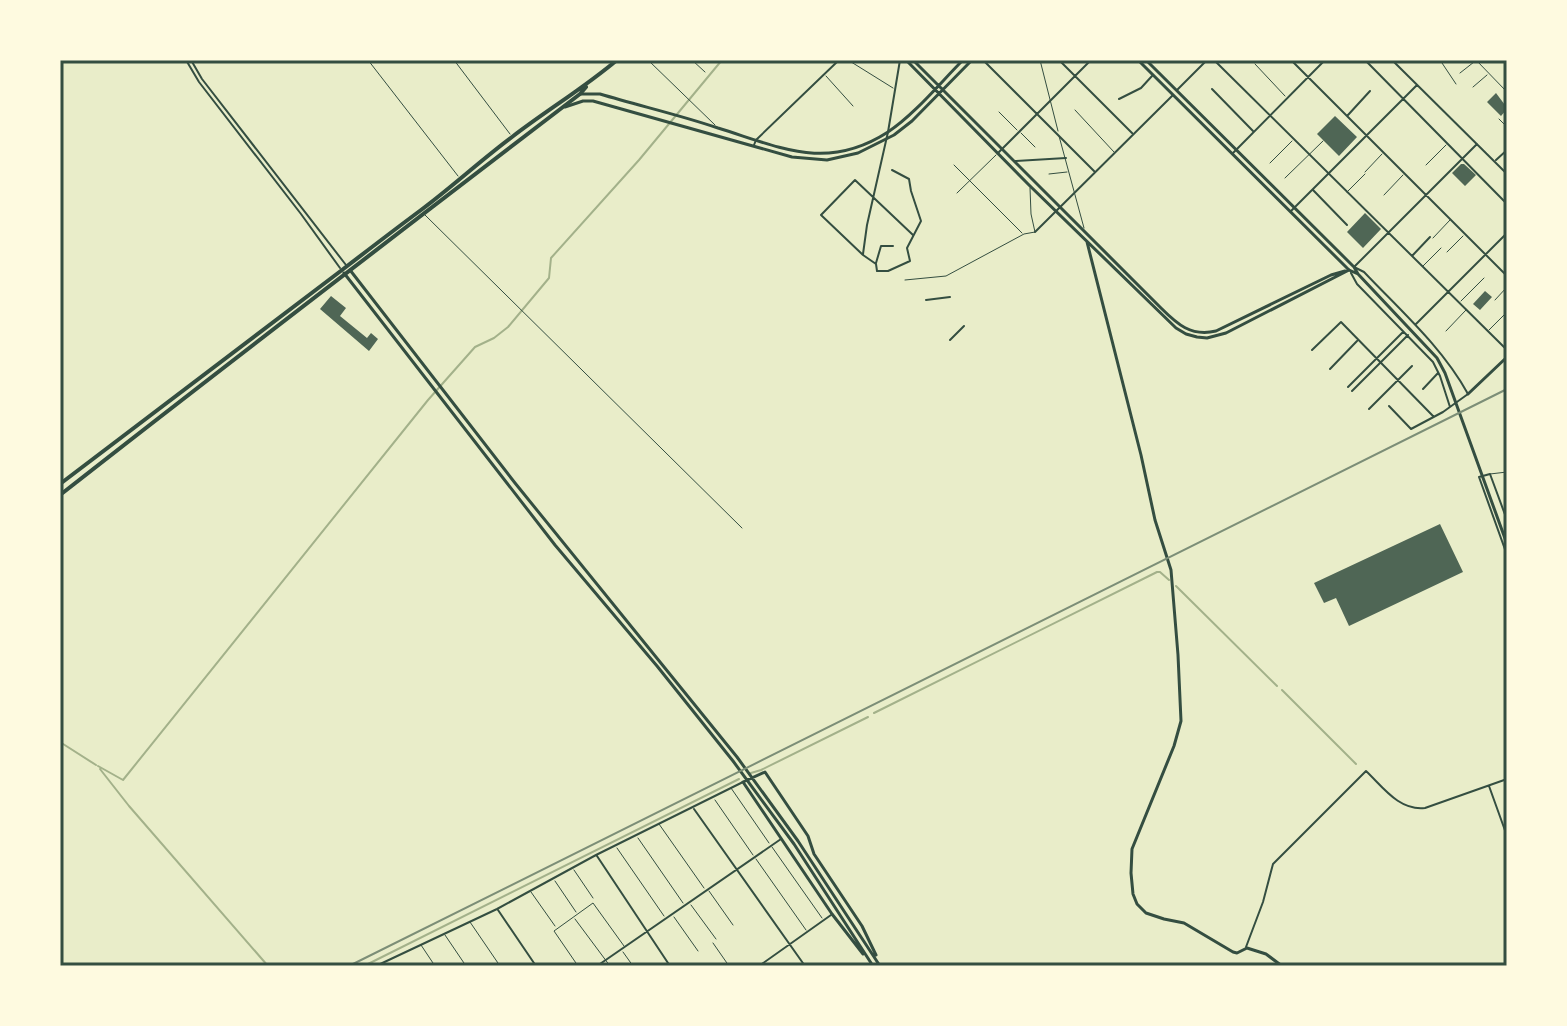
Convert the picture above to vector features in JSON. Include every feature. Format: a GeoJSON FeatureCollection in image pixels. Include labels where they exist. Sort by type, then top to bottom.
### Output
{"type":"FeatureCollection","features":[{"type":"Feature","properties":{"kind":"main road"},"geometry":{"type":"LineString","coordinates":[[60,495],[617,60]]}},
{"type":"Feature","properties":{"kind":"main road"},"geometry":{"type":"LineString","coordinates":[[423,212],[459,178],[512,137],[580,94],[593,80]]}},
{"type":"Feature","properties":{"kind":"main road"},"geometry":{"type":"LineString","coordinates":[[60,484],[346,271]]}},
{"type":"Feature","properties":{"kind":"street"},"geometry":{"type":"LineString","coordinates":[[186,60],[199,82],[301,214],[441,387],[623,621]]}},
{"type":"Feature","properties":{"kind":"street"},"geometry":{"type":"LineString","coordinates":[[191,60],[202,79],[436,392],[555,545],[745,767],[798,841],[873,966]]}},
{"type":"Feature","properties":{"kind":"street"},"geometry":{"type":"LineString","coordinates":[[754,146],[756,140],[839,60]]}},
{"type":"Feature","properties":{"kind":"street"},"geometry":{"type":"LineString","coordinates":[[863,255],[900,60]]}},
{"type":"Feature","properties":{"kind":"street"},"geometry":{"type":"LineString","coordinates":[[906,60],[1029,185],[1084,231],[1183,328],[1195,332],[1216,331],[1331,275],[1349,270],[1358,274]]}},
{"type":"Feature","properties":{"kind":"street"},"geometry":{"type":"LineString","coordinates":[[913,60],[1014,161],[1087,242],[1176,328],[1197,337],[1226,333],[1354,267],[1477,144]]}},
{"type":"Feature","properties":{"kind":"street"},"geometry":{"type":"LineString","coordinates":[[580,94],[595,93],[791,151],[826,154],[857,147],[888,132],[963,60]]}},
{"type":"Feature","properties":{"kind":"street"},"geometry":{"type":"LineString","coordinates":[[559,106],[593,101],[792,157],[827,160],[858,153],[887,140],[912,121],[972,60]]}},
{"type":"Feature","properties":{"kind":"street"},"geometry":{"type":"LineString","coordinates":[[983,60],[1095,172]]}},
{"type":"Feature","properties":{"kind":"street"},"geometry":{"type":"LineString","coordinates":[[1059,60],[1133,134]]}},
{"type":"Feature","properties":{"kind":"street"},"geometry":{"type":"LineString","coordinates":[[998,153],[1091,60]]}},
{"type":"Feature","properties":{"kind":"street"},"geometry":{"type":"LineString","coordinates":[[1138,60],[1349,270],[1357,284],[1431,360],[1451,408]]}},
{"type":"Feature","properties":{"kind":"street"},"geometry":{"type":"LineString","coordinates":[[1146,60],[1354,267],[1439,362],[1507,544]]}},
{"type":"Feature","properties":{"kind":"street"},"geometry":{"type":"LineString","coordinates":[[1035,232],[1207,60]]}},
{"type":"Feature","properties":{"kind":"street"},"geometry":{"type":"LineString","coordinates":[[1214,60],[1507,350]]}},
{"type":"Feature","properties":{"kind":"street"},"geometry":{"type":"LineString","coordinates":[[1291,60],[1507,276]]}},
{"type":"Feature","properties":{"kind":"street"},"geometry":{"type":"LineString","coordinates":[[1232,154],[1325,60]]}},
{"type":"Feature","properties":{"kind":"street"},"geometry":{"type":"LineString","coordinates":[[1365,60],[1507,204]]}},
{"type":"Feature","properties":{"kind":"street"},"geometry":{"type":"LineString","coordinates":[[1392,60],[1507,174]]}},
{"type":"Feature","properties":{"kind":"street"},"geometry":{"type":"LineString","coordinates":[[1119,99],[1141,88],[1153,75]]}},
{"type":"Feature","properties":{"kind":"street"},"geometry":{"type":"LineString","coordinates":[[1290,212],[1417,85]]}},
{"type":"Feature","properties":{"kind":"street"},"geometry":{"type":"LineString","coordinates":[[1212,89],[1254,131]]}},
{"type":"Feature","properties":{"kind":"street"},"geometry":{"type":"LineString","coordinates":[[1347,116],[1370,91]]}},
{"type":"Feature","properties":{"kind":"street"},"geometry":{"type":"LineString","coordinates":[[1495,162],[1507,150]]}},
{"type":"Feature","properties":{"kind":"street"},"geometry":{"type":"LineString","coordinates":[[1014,161],[1066,158]]}},
{"type":"Feature","properties":{"kind":"street"},"geometry":{"type":"LineString","coordinates":[[892,170],[909,179],[921,221],[907,248],[910,261],[888,271],[877,271],[881,246],[893,246]]}},
{"type":"Feature","properties":{"kind":"street"},"geometry":{"type":"LineString","coordinates":[[876,264],[821,215],[855,180],[913,235]]}},
{"type":"Feature","properties":{"kind":"street"},"geometry":{"type":"LineString","coordinates":[[1313,189],[1347,225]]}},
{"type":"Feature","properties":{"kind":"street"},"geometry":{"type":"LineString","coordinates":[[1415,325],[1507,233]]}},
{"type":"Feature","properties":{"kind":"street"},"geometry":{"type":"LineString","coordinates":[[1412,256],[1431,238]]}},
{"type":"Feature","properties":{"kind":"street"},"geometry":{"type":"LineString","coordinates":[[1087,242],[1155,520],[1171,570],[1177,640],[1181,721],[1132,849],[1131,873],[1137,904],[1146,913],[1184,923],[1237,953],[1245,948],[1263,902],[1273,864],[1366,771],[1400,803],[1415,809],[1507,779]]}},
{"type":"Feature","properties":{"kind":"street"},"geometry":{"type":"LineString","coordinates":[[1354,267],[1364,272],[1448,361],[1468,394]]}},
{"type":"Feature","properties":{"kind":"street"},"geometry":{"type":"LineString","coordinates":[[926,300],[950,297]]}},
{"type":"Feature","properties":{"kind":"street"},"geometry":{"type":"LineString","coordinates":[[1312,350],[1341,322],[1434,417]]}},
{"type":"Feature","properties":{"kind":"street"},"geometry":{"type":"LineString","coordinates":[[950,340],[964,326]]}},
{"type":"Feature","properties":{"kind":"street"},"geometry":{"type":"LineString","coordinates":[[1348,387],[1404,331]]}},
{"type":"Feature","properties":{"kind":"street"},"geometry":{"type":"LineString","coordinates":[[1352,391],[1408,335]]}},
{"type":"Feature","properties":{"kind":"street"},"geometry":{"type":"LineString","coordinates":[[1330,369],[1358,340]]}},
{"type":"Feature","properties":{"kind":"street"},"geometry":{"type":"LineString","coordinates":[[1389,406],[1411,429],[1451,408],[1507,357]]}},
{"type":"Feature","properties":{"kind":"street"},"geometry":{"type":"LineString","coordinates":[[1369,409],[1412,366]]}},
{"type":"Feature","properties":{"kind":"street"},"geometry":{"type":"LineString","coordinates":[[1423,389],[1439,373]]}},
{"type":"Feature","properties":{"kind":"street"},"geometry":{"type":"LineString","coordinates":[[1507,520],[1490,474],[1479,477],[1507,555]]}},
{"type":"Feature","properties":{"kind":"street"},"geometry":{"type":"LineString","coordinates":[[376,966],[497,909],[596,855],[765,772],[862,926],[880,966]]}},
{"type":"Feature","properties":{"kind":"street"},"geometry":{"type":"LineString","coordinates":[[743,782],[832,914],[873,966]]}},
{"type":"Feature","properties":{"kind":"street"},"geometry":{"type":"LineString","coordinates":[[1489,785],[1507,836]]}},
{"type":"Feature","properties":{"kind":"street"},"geometry":{"type":"LineString","coordinates":[[694,808],[805,966]]}},
{"type":"Feature","properties":{"kind":"street"},"geometry":{"type":"LineString","coordinates":[[597,966],[782,838]]}},
{"type":"Feature","properties":{"kind":"street"},"geometry":{"type":"LineString","coordinates":[[596,855],[670,966]]}},
{"type":"Feature","properties":{"kind":"street"},"geometry":{"type":"LineString","coordinates":[[497,909],[536,966]]}},
{"type":"Feature","properties":{"kind":"street"},"geometry":{"type":"LineString","coordinates":[[759,966],[832,914]]}},
{"type":"Feature","properties":{"kind":"street"},"geometry":{"type":"LineString","coordinates":[[851,926],[880,966]]}},
{"type":"Feature","properties":{"kind":"street"},"geometry":{"type":"LineString","coordinates":[[1245,948],[1263,953],[1282,966]]}},
{"type":"Feature","properties":{"kind":"street"},"geometry":{"type":"LineString","coordinates":[[390,959],[395,966]]}},
{"type":"Feature","properties":{"kind":"lane"},"geometry":{"type":"LineString","coordinates":[[368,60],[459,178]]}},
{"type":"Feature","properties":{"kind":"lane"},"geometry":{"type":"LineString","coordinates":[[454,60],[512,137]]}},
{"type":"Feature","properties":{"kind":"lane"},"geometry":{"type":"LineString","coordinates":[[648,60],[728,138]]}},
{"type":"Feature","properties":{"kind":"lane"},"geometry":{"type":"LineString","coordinates":[[692,60],[705,72]]}},
{"type":"Feature","properties":{"kind":"lane"},"geometry":{"type":"LineString","coordinates":[[848,60],[895,90]]}},
{"type":"Feature","properties":{"kind":"lane"},"geometry":{"type":"LineString","coordinates":[[1040,60],[1087,242]]}},
{"type":"Feature","properties":{"kind":"lane"},"geometry":{"type":"LineString","coordinates":[[1440,60],[1456,84]]}},
{"type":"Feature","properties":{"kind":"lane"},"geometry":{"type":"LineString","coordinates":[[1460,73],[1476,60],[1507,92]]}},
{"type":"Feature","properties":{"kind":"lane"},"geometry":{"type":"LineString","coordinates":[[1255,64],[1287,98]]}},
{"type":"Feature","properties":{"kind":"lane"},"geometry":{"type":"LineString","coordinates":[[1473,87],[1489,73]]}},
{"type":"Feature","properties":{"kind":"lane"},"geometry":{"type":"LineString","coordinates":[[825,74],[853,106]]}},
{"type":"Feature","properties":{"kind":"lane"},"geometry":{"type":"LineString","coordinates":[[1075,110],[1115,153]]}},
{"type":"Feature","properties":{"kind":"lane"},"geometry":{"type":"LineString","coordinates":[[999,112],[1035,147]]}},
{"type":"Feature","properties":{"kind":"lane"},"geometry":{"type":"LineString","coordinates":[[1499,119],[1507,127]]}},
{"type":"Feature","properties":{"kind":"lane"},"geometry":{"type":"LineString","coordinates":[[1270,163],[1294,139]]}},
{"type":"Feature","properties":{"kind":"lane"},"geometry":{"type":"LineString","coordinates":[[1285,178],[1323,141]]}},
{"type":"Feature","properties":{"kind":"lane"},"geometry":{"type":"LineString","coordinates":[[1426,165],[1448,143]]}},
{"type":"Feature","properties":{"kind":"lane"},"geometry":{"type":"LineString","coordinates":[[1347,192],[1384,152]]}},
{"type":"Feature","properties":{"kind":"lane"},"geometry":{"type":"LineString","coordinates":[[957,193],[998,153]]}},
{"type":"Feature","properties":{"kind":"lane"},"geometry":{"type":"LineString","coordinates":[[954,165],[1024,234]]}},
{"type":"Feature","properties":{"kind":"lane"},"geometry":{"type":"LineString","coordinates":[[1049,174],[1069,172]]}},
{"type":"Feature","properties":{"kind":"lane"},"geometry":{"type":"LineString","coordinates":[[1384,195],[1405,173]]}},
{"type":"Feature","properties":{"kind":"lane"},"geometry":{"type":"LineString","coordinates":[[905,280],[946,276],[1024,234],[1035,232],[1029,185]]}},
{"type":"Feature","properties":{"kind":"lane"},"geometry":{"type":"LineString","coordinates":[[423,212],[742,528]]}},
{"type":"Feature","properties":{"kind":"lane"},"geometry":{"type":"LineString","coordinates":[[1431,238],[1451,219]]}},
{"type":"Feature","properties":{"kind":"lane"},"geometry":{"type":"LineString","coordinates":[[1447,252],[1465,234]]}},
{"type":"Feature","properties":{"kind":"lane"},"geometry":{"type":"LineString","coordinates":[[1422,266],[1441,248]]}},
{"type":"Feature","properties":{"kind":"lane"},"geometry":{"type":"LineString","coordinates":[[1459,303],[1484,278]]}},
{"type":"Feature","properties":{"kind":"lane"},"geometry":{"type":"LineString","coordinates":[[1495,300],[1507,287]]}},
{"type":"Feature","properties":{"kind":"lane"},"geometry":{"type":"LineString","coordinates":[[1446,331],[1466,310]]}},
{"type":"Feature","properties":{"kind":"lane"},"geometry":{"type":"LineString","coordinates":[[1488,331],[1507,312]]}},
{"type":"Feature","properties":{"kind":"lane"},"geometry":{"type":"LineString","coordinates":[[1490,474],[1507,472]]}},
{"type":"Feature","properties":{"kind":"lane"},"geometry":{"type":"LineString","coordinates":[[731,788],[823,920]]}},
{"type":"Feature","properties":{"kind":"lane"},"geometry":{"type":"LineString","coordinates":[[713,798],[807,932]]}},
{"type":"Feature","properties":{"kind":"lane"},"geometry":{"type":"LineString","coordinates":[[1501,819],[1507,817]]}},
{"type":"Feature","properties":{"kind":"lane"},"geometry":{"type":"LineString","coordinates":[[659,824],[733,925]]}},
{"type":"Feature","properties":{"kind":"lane"},"geometry":{"type":"LineString","coordinates":[[636,836],[684,905]]}},
{"type":"Feature","properties":{"kind":"lane"},"geometry":{"type":"LineString","coordinates":[[616,846],[665,918]]}},
{"type":"Feature","properties":{"kind":"lane"},"geometry":{"type":"LineString","coordinates":[[573,868],[593,898]]}},
{"type":"Feature","properties":{"kind":"lane"},"geometry":{"type":"LineString","coordinates":[[554,878],[576,912]]}},
{"type":"Feature","properties":{"kind":"lane"},"geometry":{"type":"LineString","coordinates":[[530,891],[555,926]]}},
{"type":"Feature","properties":{"kind":"lane"},"geometry":{"type":"LineString","coordinates":[[689,902],[716,939]]}},
{"type":"Feature","properties":{"kind":"lane"},"geometry":{"type":"LineString","coordinates":[[578,966],[554,931],[593,903],[633,966]]}},
{"type":"Feature","properties":{"kind":"lane"},"geometry":{"type":"LineString","coordinates":[[672,914],[698,951]]}},
{"type":"Feature","properties":{"kind":"lane"},"geometry":{"type":"LineString","coordinates":[[573,917],[610,966]]}},
{"type":"Feature","properties":{"kind":"lane"},"geometry":{"type":"LineString","coordinates":[[470,922],[500,966]]}},
{"type":"Feature","properties":{"kind":"lane"},"geometry":{"type":"LineString","coordinates":[[444,934],[466,966]]}},
{"type":"Feature","properties":{"kind":"lane"},"geometry":{"type":"LineString","coordinates":[[713,943],[729,966]]}},
{"type":"Feature","properties":{"kind":"lane"},"geometry":{"type":"LineString","coordinates":[[421,945],[435,966]]}},
{"type":"Feature","properties":{"kind":"building"},"geometry":{"type":"Polygon","coordinates":[[[1496,93],[1505,105],[1507,103],[1507,109],[1501,116],[1487,102],[1496,93]]]}},
{"type":"Feature","properties":{"kind":"building"},"geometry":{"type":"Polygon","coordinates":[[[1335,116],[1357,137],[1339,156],[1317,134],[1335,116]]]}},
{"type":"Feature","properties":{"kind":"building"},"geometry":{"type":"Polygon","coordinates":[[[1461,164],[1476,175],[1465,186],[1452,173],[1461,164]]]}},
{"type":"Feature","properties":{"kind":"building"},"geometry":{"type":"Polygon","coordinates":[[[1365,213],[1381,229],[1363,248],[1347,232],[1365,213]]]}},
{"type":"Feature","properties":{"kind":"building"},"geometry":{"type":"Polygon","coordinates":[[[1485,291],[1492,297],[1480,310],[1473,304],[1485,291]]]}},
{"type":"Feature","properties":{"kind":"building"},"geometry":{"type":"Polygon","coordinates":[[[331,296],[346,308],[340,316],[367,338],[371,333],[378,339],[369,351],[320,309],[331,296]]]}},
{"type":"Feature","properties":{"kind":"building"},"geometry":{"type":"Polygon","coordinates":[[[1440,524],[1463,572],[1349,626],[1336,598],[1324,603],[1314,583],[1440,524]]]}},
{"type":"Feature","properties":{"kind":"waterway"},"geometry":{"type":"LineString","coordinates":[[98,766],[123,780],[428,400],[475,347],[508,327],[549,278],[551,258],[639,160],[722,60]]}},
{"type":"Feature","properties":{"kind":"waterway"},"geometry":{"type":"LineString","coordinates":[[874,713],[1157,572],[1169,580]]}},
{"type":"Feature","properties":{"kind":"waterway"},"geometry":{"type":"LineString","coordinates":[[1176,586],[1277,686]]}},
{"type":"Feature","properties":{"kind":"waterway"},"geometry":{"type":"LineString","coordinates":[[1282,690],[1356,764]]}},
{"type":"Feature","properties":{"kind":"waterway"},"geometry":{"type":"LineString","coordinates":[[751,773],[868,717]]}},
{"type":"Feature","properties":{"kind":"waterway"},"geometry":{"type":"LineString","coordinates":[[60,742],[96,765]]}},
{"type":"Feature","properties":{"kind":"waterway"},"geometry":{"type":"LineString","coordinates":[[100,769],[268,966]]}},
{"type":"Feature","properties":{"kind":"waterway"},"geometry":{"type":"LineString","coordinates":[[364,966],[739,779]]}},
{"type":"Feature","properties":{"kind":"railway"},"geometry":{"type":"LineString","coordinates":[[349,966],[1507,389]]}}]}
